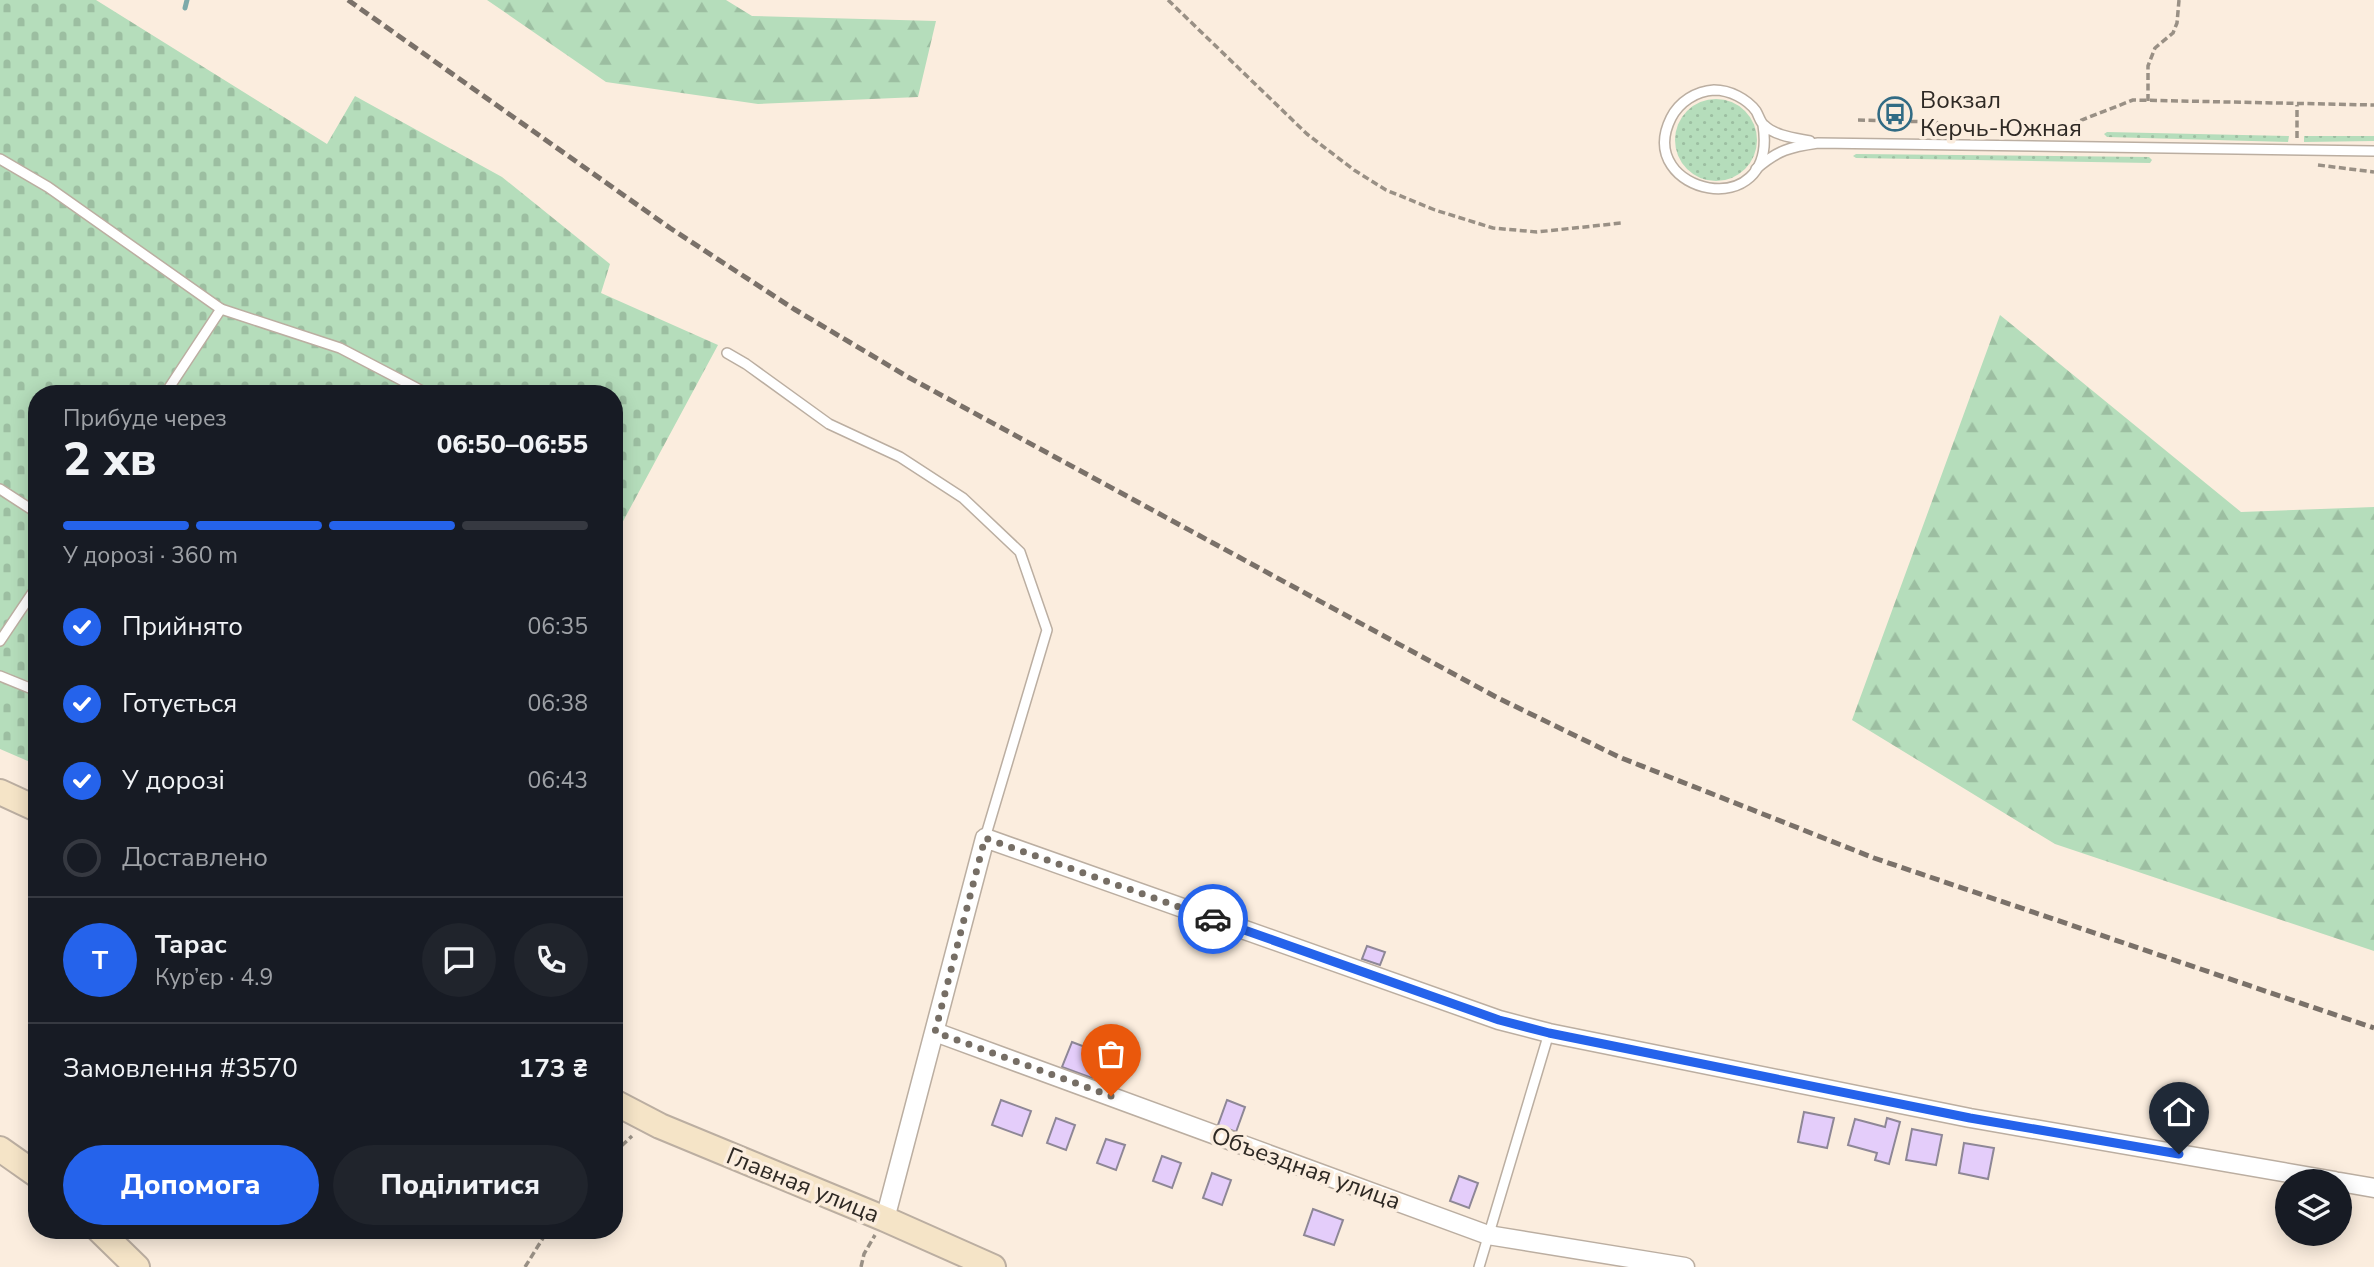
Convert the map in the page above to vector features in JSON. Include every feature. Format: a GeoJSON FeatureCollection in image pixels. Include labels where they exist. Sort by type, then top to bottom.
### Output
{"type":"FeatureCollection","features":[{"type":"Feature","properties":{"kind":"street"},"geometry":{"type":"LineString","coordinates":[[0,792],[28,805]]}},
{"type":"Feature","properties":{"kind":"street"},"geometry":{"type":"LineString","coordinates":[[885,1219],[985,838],[1499,1020],[1549,1033],[1970,1118],[2275,1171]]}},
{"type":"Feature","properties":{"kind":"street","name":"Объездная улица"},"geometry":{"type":"LineString","coordinates":[[935,1032],[1488,1235],[1685,1267]]}},
{"type":"Feature","properties":{"kind":"street","name":"Главная улица"},"geometry":{"type":"LineString","coordinates":[[623,1107],[660,1126],[993,1267]]}},
{"type":"Feature","properties":{"kind":"street"},"geometry":{"type":"LineString","coordinates":[[0,1149],[28,1169]]}},
{"type":"Feature","properties":{"kind":"street"},"geometry":{"type":"LineString","coordinates":[[2352,1184],[2374,1188]]}},
{"type":"Feature","properties":{"kind":"street"},"geometry":{"type":"LineString","coordinates":[[108,1239],[137,1267]]}},
{"type":"Feature","properties":{"kind":"lane"},"geometry":{"type":"LineString","coordinates":[[1756,169],[1763,156],[1763,125],[1756,111],[1745,100],[1731,93],[1715,90],[1686,100],[1675,111],[1667,132],[1668,155],[1675,169],[1686,181],[1700,188],[1716,190],[1745,180],[1770,157],[1787,147],[1818,143],[2374,151]]}},
{"type":"Feature","properties":{"kind":"lane"},"geometry":{"type":"LineString","coordinates":[[1763,125],[1777,133],[1818,143]]}},
{"type":"Feature","properties":{"kind":"lane"},"geometry":{"type":"LineString","coordinates":[[0,159],[48,187],[221,309],[340,348],[411,385]]}},
{"type":"Feature","properties":{"kind":"lane"},"geometry":{"type":"LineString","coordinates":[[170,385],[221,309]]}},
{"type":"Feature","properties":{"kind":"lane"},"geometry":{"type":"LineString","coordinates":[[727,354],[746,364],[829,424],[900,457],[963,498],[1020,552],[1047,630],[985,838]]}},
{"type":"Feature","properties":{"kind":"lane"},"geometry":{"type":"LineString","coordinates":[[0,489],[28,507]]}},
{"type":"Feature","properties":{"kind":"lane"},"geometry":{"type":"LineString","coordinates":[[0,641],[28,599]]}},
{"type":"Feature","properties":{"kind":"lane"},"geometry":{"type":"LineString","coordinates":[[0,676],[28,687]]}},
{"type":"Feature","properties":{"kind":"lane"},"geometry":{"type":"LineString","coordinates":[[1479,1267],[1549,1033]]}},
{"type":"Feature","properties":{"kind":"path"},"geometry":{"type":"LineString","coordinates":[[1168,0],[1307,134],[1354,170],[1386,190],[1435,210],[1493,228],[1537,232],[1621,223]]}},
{"type":"Feature","properties":{"kind":"path"},"geometry":{"type":"LineString","coordinates":[[2148,101],[2148,66],[2155,48],[2173,33],[2179,0]]}},
{"type":"Feature","properties":{"kind":"path"},"geometry":{"type":"LineString","coordinates":[[2039,132],[2052,132],[2133,100],[2374,105]]}},
{"type":"Feature","properties":{"kind":"path"},"geometry":{"type":"LineString","coordinates":[[1858,120],[1933,122],[1999,132]]}},
{"type":"Feature","properties":{"kind":"path"},"geometry":{"type":"LineString","coordinates":[[861,1267],[863,1254],[885,1219]]}},
{"type":"Feature","properties":{"kind":"path"},"geometry":{"type":"LineString","coordinates":[[524,1267],[542,1239]]}},
{"type":"Feature","properties":{"kind":"green space"},"geometry":{"type":"Polygon","coordinates":[[[0,0],[96,0],[327,144],[355,96],[502,177],[610,264],[601,293],[718,345],[623,521],[623,385],[28,385],[28,761],[0,749],[0,0]]]}},
{"type":"Feature","properties":{"kind":"green space"},"geometry":{"type":"Polygon","coordinates":[[[487,0],[726,0],[752,16],[936,21],[918,97],[758,104],[606,82],[487,0]]]}},
{"type":"Feature","properties":{"kind":"green space"},"geometry":{"type":"Polygon","coordinates":[[[1716,99],[1732,103],[1745,111],[1753,124],[1757,140],[1753,156],[1745,169],[1732,177],[1716,181],[1700,177],[1687,169],[1679,156],[1675,140],[1679,124],[1687,111],[1700,103],[1716,99]]]}},
{"type":"Feature","properties":{"kind":"green space"},"geometry":{"type":"Polygon","coordinates":[[[2104,134],[2289,136],[2288,142],[2107,137],[2104,134]]]}},
{"type":"Feature","properties":{"kind":"green space"},"geometry":{"type":"Polygon","coordinates":[[[2304,136],[2374,136],[2374,141],[2304,142],[2304,136]]]}},
{"type":"Feature","properties":{"kind":"green space"},"geometry":{"type":"Polygon","coordinates":[[[1853,156],[2149,157],[2152,160],[2150,163],[1856,158],[1853,156]]]}},
{"type":"Feature","properties":{"kind":"green space"},"geometry":{"type":"Polygon","coordinates":[[[2000,315],[2241,512],[2374,507],[2374,951],[2055,844],[1852,720],[2000,315]]]}},
{"type":"Feature","properties":{"kind":"building"},"geometry":{"type":"Polygon","coordinates":[[[1367,946],[1385,952],[1380,965],[1362,959],[1367,946]]]}},
{"type":"Feature","properties":{"kind":"building"},"geometry":{"type":"Polygon","coordinates":[[[1072,1042],[1101,1053],[1092,1078],[1062,1067],[1072,1042]]]}},
{"type":"Feature","properties":{"kind":"building"},"geometry":{"type":"Polygon","coordinates":[[[1001,1100],[1031,1111],[1022,1136],[992,1125],[1001,1100]]]}},
{"type":"Feature","properties":{"kind":"building"},"geometry":{"type":"Polygon","coordinates":[[[1227,1100],[1245,1107],[1236,1132],[1218,1125],[1227,1100]]]}},
{"type":"Feature","properties":{"kind":"building"},"geometry":{"type":"Polygon","coordinates":[[[1804,1112],[1834,1118],[1827,1148],[1798,1142],[1804,1112]]]}},
{"type":"Feature","properties":{"kind":"building"},"geometry":{"type":"Polygon","coordinates":[[[1056,1118],[1075,1125],[1066,1150],[1047,1143],[1056,1118]]]}},
{"type":"Feature","properties":{"kind":"building"},"geometry":{"type":"Polygon","coordinates":[[[1887,1118],[1900,1122],[1889,1164],[1875,1160],[1877,1153],[1848,1145],[1855,1119],[1885,1127],[1887,1118]]]}},
{"type":"Feature","properties":{"kind":"building"},"geometry":{"type":"Polygon","coordinates":[[[1912,1129],[1942,1135],[1936,1165],[1906,1160],[1912,1129]]]}},
{"type":"Feature","properties":{"kind":"building"},"geometry":{"type":"Polygon","coordinates":[[[1106,1139],[1125,1145],[1116,1170],[1097,1163],[1106,1139]]]}},
{"type":"Feature","properties":{"kind":"building"},"geometry":{"type":"Polygon","coordinates":[[[1964,1143],[1994,1148],[1988,1179],[1959,1173],[1964,1143]]]}},
{"type":"Feature","properties":{"kind":"building"},"geometry":{"type":"Polygon","coordinates":[[[1162,1156],[1181,1163],[1172,1188],[1153,1181],[1162,1156]]]}},
{"type":"Feature","properties":{"kind":"building"},"geometry":{"type":"Polygon","coordinates":[[[1212,1173],[1231,1180],[1222,1205],[1203,1198],[1212,1173]]]}},
{"type":"Feature","properties":{"kind":"building"},"geometry":{"type":"Polygon","coordinates":[[[1459,1176],[1478,1183],[1469,1208],[1450,1201],[1459,1176]]]}},
{"type":"Feature","properties":{"kind":"building"},"geometry":{"type":"Polygon","coordinates":[[[1313,1209],[1343,1220],[1334,1245],[1304,1235],[1313,1209]]]}},
{"type":"Feature","properties":{"kind":"waterway"},"geometry":{"type":"LineString","coordinates":[[185,8],[187,0]]}},
{"type":"Feature","properties":{"kind":"railway"},"geometry":{"type":"LineString","coordinates":[[348,0],[670,228],[794,309],[908,377],[1496,697],[1619,757],[1874,858],[2374,1028]]}},
{"type":"Feature","properties":{"kind":"way so far"},"geometry":{"type":"LineString","coordinates":[[1111,1096],[935,1032],[985,838],[1213,919]]}},
{"type":"Feature","properties":{"kind":"place","name":"Вокзал Керчь-Южная"},"geometry":{"type":"Point","coordinates":[1895,114]}},
{"type":"Feature","properties":{"kind":"route"},"geometry":{"type":"LineString","coordinates":[[1213,919],[1499,1020],[1549,1033],[1970,1118],[2179,1154]]}}]}
